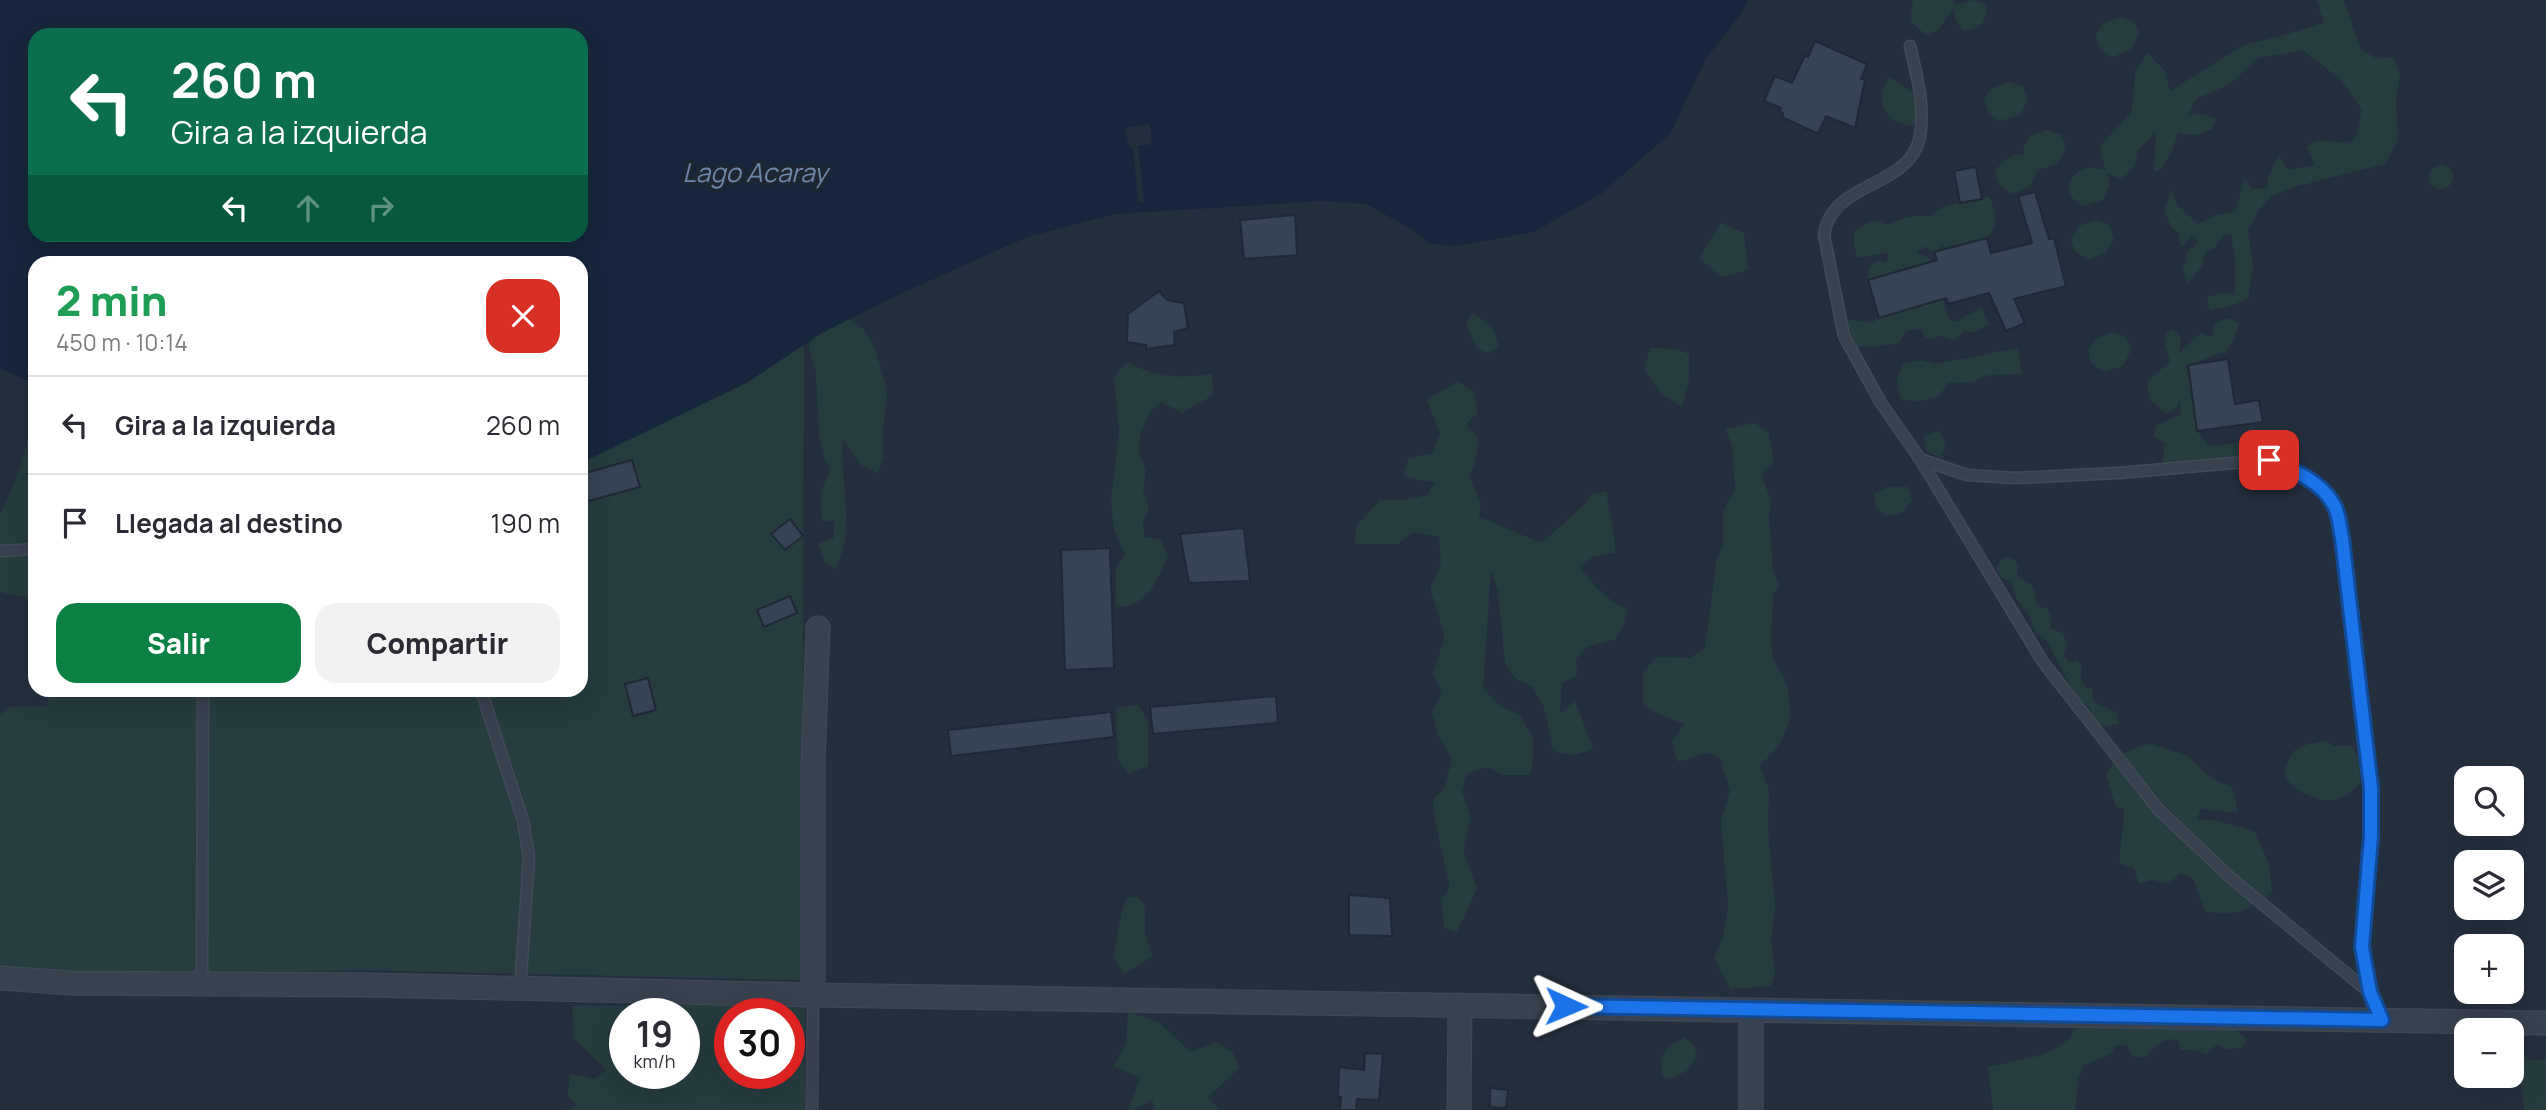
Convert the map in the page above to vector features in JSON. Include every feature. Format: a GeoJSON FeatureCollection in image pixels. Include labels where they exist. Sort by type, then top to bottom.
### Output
{"type":"FeatureCollection","features":[{"type":"Feature","properties":{"kind":"street"},"geometry":{"type":"LineString","coordinates":[[813,996],[813,766],[818,628]]}},
{"type":"Feature","properties":{"kind":"street"},"geometry":{"type":"LineString","coordinates":[[0,978],[69,983],[372,985],[813,996],[2546,1023]]}},
{"type":"Feature","properties":{"kind":"street"},"geometry":{"type":"LineString","coordinates":[[1459,1110],[1460,1004]]}},
{"type":"Feature","properties":{"kind":"street"},"geometry":{"type":"LineString","coordinates":[[1751,1010],[1751,1110]]}},
{"type":"Feature","properties":{"kind":"lane"},"geometry":{"type":"LineString","coordinates":[[1910,46],[1921,95],[1920,136],[1914,153],[1904,167],[1853,194],[1831,211],[1826,222],[1824,235],[1844,336],[1881,403],[1920,459],[2043,662],[2158,809],[2232,879],[2370,992]]}},
{"type":"Feature","properties":{"kind":"lane"},"geometry":{"type":"LineString","coordinates":[[1920,459],[1967,475],[2015,478],[2118,473],[2269,460],[2296,471],[2320,487],[2334,506],[2342,538],[2371,788],[2371,836],[2362,947],[2370,992],[2382,1020]]}},
{"type":"Feature","properties":{"kind":"lane"},"geometry":{"type":"LineString","coordinates":[[0,551],[28,549]]}},
{"type":"Feature","properties":{"kind":"lane"},"geometry":{"type":"LineString","coordinates":[[202,985],[203,697]]}},
{"type":"Feature","properties":{"kind":"lane"},"geometry":{"type":"LineString","coordinates":[[483,697],[523,821],[529,857],[520,990]]}},
{"type":"Feature","properties":{"kind":"lane"},"geometry":{"type":"LineString","coordinates":[[812,1110],[813,996]]}},
{"type":"Feature","properties":{"kind":"green space"},"geometry":{"type":"Polygon","coordinates":[[[1913,0],[1954,0],[1956,5],[1973,0],[1987,4],[1986,16],[1979,27],[1963,31],[1955,18],[1955,7],[1938,30],[1926,35],[1910,21],[1913,0]]]}},
{"type":"Feature","properties":{"kind":"green space"},"geometry":{"type":"Polygon","coordinates":[[[2317,0],[2344,0],[2360,48],[2376,59],[2394,57],[2400,75],[2396,101],[2398,140],[2385,164],[2294,187],[2272,196],[2258,211],[2248,231],[2253,266],[2248,299],[2225,308],[2210,310],[2208,297],[2222,293],[2235,295],[2235,260],[2231,233],[2223,236],[2213,250],[2206,251],[2202,266],[2188,283],[2182,267],[2187,261],[2187,252],[2199,242],[2191,236],[2184,246],[2180,245],[2179,234],[2171,227],[2164,210],[2171,191],[2177,204],[2198,224],[2216,215],[2236,211],[2244,178],[2253,189],[2268,188],[2268,177],[2279,155],[2288,170],[2315,165],[2307,147],[2316,140],[2349,143],[2357,135],[2362,110],[2341,80],[2303,50],[2258,58],[2230,84],[2196,99],[2188,115],[2202,114],[2216,118],[2212,129],[2196,135],[2178,133],[2172,151],[2161,169],[2154,172],[2156,132],[2138,150],[2134,167],[2121,180],[2107,173],[2110,184],[2103,200],[2083,206],[2071,197],[2068,184],[2075,174],[2083,169],[2105,170],[2100,146],[2132,112],[2135,73],[2147,52],[2165,71],[2170,91],[2244,45],[2324,23],[2317,0]]]}},
{"type":"Feature","properties":{"kind":"green space"},"geometry":{"type":"Polygon","coordinates":[[[2121,17],[2134,21],[2139,34],[2131,50],[2112,57],[2099,47],[2096,35],[2104,23],[2121,17]]]}},
{"type":"Feature","properties":{"kind":"green space"},"geometry":{"type":"Polygon","coordinates":[[[1890,77],[1912,93],[1922,109],[1913,126],[1896,121],[1883,107],[1883,88],[1890,77]]]}},
{"type":"Feature","properties":{"kind":"green space"},"geometry":{"type":"Polygon","coordinates":[[[2009,82],[2023,86],[2028,99],[2020,115],[2000,121],[1988,112],[1984,99],[1992,88],[2009,82]]]}},
{"type":"Feature","properties":{"kind":"green space"},"geometry":{"type":"Polygon","coordinates":[[[2047,130],[2061,134],[2066,147],[2058,163],[2038,170],[2030,187],[2011,194],[1999,184],[1995,171],[2011,156],[2024,155],[2023,148],[2030,136],[2047,130]]]}},
{"type":"Feature","properties":{"kind":"green space"},"geometry":{"type":"Polygon","coordinates":[[[2441,165],[2449,169],[2453,177],[2449,185],[2441,189],[2433,185],[2429,177],[2433,169],[2441,165]]]}},
{"type":"Feature","properties":{"kind":"green space"},"geometry":{"type":"Polygon","coordinates":[[[1989,196],[1995,221],[1989,235],[1948,249],[1942,245],[1935,255],[1925,246],[1916,252],[1938,266],[1941,294],[1949,319],[1955,322],[1982,307],[1989,325],[1973,332],[1964,331],[1954,341],[1938,335],[1936,339],[1925,338],[1922,329],[1906,331],[1899,343],[1880,346],[1849,344],[1842,322],[1853,320],[1872,323],[1879,318],[1868,280],[1869,268],[1878,260],[1886,263],[1889,252],[1858,258],[1854,247],[1854,233],[1869,222],[1877,221],[1887,225],[1908,218],[1930,217],[1952,204],[1989,196]]]}},
{"type":"Feature","properties":{"kind":"green space"},"geometry":{"type":"Polygon","coordinates":[[[2096,220],[2109,224],[2114,238],[2106,253],[2087,260],[2074,250],[2071,238],[2079,226],[2096,220]]]}},
{"type":"Feature","properties":{"kind":"green space"},"geometry":{"type":"Polygon","coordinates":[[[1721,223],[1744,233],[1748,270],[1721,277],[1699,258],[1721,223]]]}},
{"type":"Feature","properties":{"kind":"green space"},"geometry":{"type":"Polygon","coordinates":[[[1472,312],[1493,328],[1499,347],[1487,353],[1477,348],[1466,325],[1472,312]]]}},
{"type":"Feature","properties":{"kind":"green space"},"geometry":{"type":"Polygon","coordinates":[[[845,315],[864,330],[875,348],[887,392],[883,458],[878,473],[861,465],[843,438],[846,522],[845,538],[835,569],[825,563],[818,544],[834,538],[834,520],[823,522],[822,517],[821,493],[831,467],[825,461],[819,434],[816,373],[809,347],[817,328],[845,315]]]}},
{"type":"Feature","properties":{"kind":"green space"},"geometry":{"type":"Polygon","coordinates":[[[2230,318],[2239,323],[2233,342],[2225,352],[2188,365],[2197,431],[2209,446],[2238,442],[2266,431],[2271,447],[2264,455],[2171,471],[2163,462],[2165,443],[2154,437],[2156,426],[2181,414],[2180,396],[2178,406],[2167,414],[2150,400],[2147,381],[2170,362],[2165,344],[2166,334],[2173,329],[2181,337],[2179,353],[2201,333],[2212,337],[2215,323],[2230,318]]]}},
{"type":"Feature","properties":{"kind":"green space"},"geometry":{"type":"Polygon","coordinates":[[[2113,332],[2126,337],[2131,350],[2123,366],[2104,372],[2091,363],[2088,350],[2096,339],[2113,332]]]}},
{"type":"Feature","properties":{"kind":"green space"},"geometry":{"type":"Polygon","coordinates":[[[804,344],[802,980],[365,970],[39,979],[0,975],[0,715],[8,707],[47,706],[48,697],[588,697],[588,460],[748,382],[804,344]]]}},
{"type":"Feature","properties":{"kind":"green space"},"geometry":{"type":"Polygon","coordinates":[[[1650,348],[1676,349],[1689,354],[1689,380],[1682,407],[1662,394],[1644,369],[1650,348]]]}},
{"type":"Feature","properties":{"kind":"green space"},"geometry":{"type":"Polygon","coordinates":[[[2018,348],[2022,374],[1988,375],[1973,382],[1948,383],[1939,396],[1916,402],[1901,399],[1897,381],[1902,364],[1921,360],[1936,364],[2018,348]]]}},
{"type":"Feature","properties":{"kind":"green space"},"geometry":{"type":"Polygon","coordinates":[[[1127,362],[1149,372],[1168,376],[1212,374],[1213,395],[1182,413],[1162,402],[1150,412],[1140,435],[1139,454],[1146,469],[1143,490],[1149,510],[1143,521],[1144,537],[1161,540],[1168,557],[1155,584],[1144,598],[1127,606],[1116,607],[1116,567],[1125,555],[1114,530],[1111,501],[1119,430],[1114,377],[1127,362]]]}},
{"type":"Feature","properties":{"kind":"green space"},"geometry":{"type":"Polygon","coordinates":[[[1458,381],[1473,392],[1478,413],[1466,424],[1479,439],[1474,466],[1469,476],[1481,504],[1479,518],[1542,543],[1582,507],[1593,493],[1607,492],[1615,553],[1593,556],[1580,567],[1600,591],[1627,609],[1616,639],[1587,647],[1576,659],[1577,676],[1562,683],[1560,713],[1575,701],[1593,748],[1578,754],[1564,754],[1553,750],[1544,707],[1532,687],[1515,678],[1505,663],[1498,591],[1491,570],[1483,688],[1501,707],[1519,714],[1533,737],[1533,758],[1530,775],[1503,775],[1488,767],[1467,773],[1462,792],[1471,817],[1463,850],[1477,888],[1457,932],[1444,928],[1441,899],[1450,888],[1433,800],[1444,788],[1452,759],[1438,736],[1432,712],[1442,693],[1433,673],[1445,637],[1430,588],[1441,565],[1439,537],[1413,532],[1398,544],[1355,544],[1356,526],[1380,500],[1405,500],[1427,495],[1435,483],[1403,476],[1408,459],[1433,453],[1440,433],[1427,400],[1458,381]]]}},
{"type":"Feature","properties":{"kind":"green space"},"geometry":{"type":"Polygon","coordinates":[[[1755,423],[1769,433],[1774,462],[1761,474],[1771,501],[1769,514],[1773,572],[1780,585],[1773,594],[1771,644],[1773,659],[1783,675],[1788,691],[1790,714],[1784,736],[1760,765],[1769,791],[1768,829],[1775,906],[1771,941],[1775,973],[1771,986],[1730,989],[1714,958],[1723,937],[1728,906],[1721,821],[1730,791],[1720,758],[1707,753],[1678,762],[1672,741],[1685,724],[1658,714],[1643,703],[1643,672],[1657,657],[1691,658],[1705,647],[1717,559],[1723,545],[1723,511],[1735,490],[1732,445],[1725,429],[1755,423]]]}},
{"type":"Feature","properties":{"kind":"green space"},"geometry":{"type":"Polygon","coordinates":[[[1939,431],[1946,444],[1941,457],[1928,453],[1923,436],[1939,431]]]}},
{"type":"Feature","properties":{"kind":"green space"},"geometry":{"type":"Polygon","coordinates":[[[28,441],[28,598],[0,590],[0,514],[13,487],[28,441]]]}},
{"type":"Feature","properties":{"kind":"green space"},"geometry":{"type":"Polygon","coordinates":[[[1892,486],[1908,487],[1912,500],[1901,514],[1886,516],[1876,507],[1874,493],[1892,486]]]}},
{"type":"Feature","properties":{"kind":"green space"},"geometry":{"type":"Polygon","coordinates":[[[2004,557],[2013,558],[2019,566],[2017,575],[2030,583],[2036,593],[2035,601],[2040,607],[2047,608],[2051,616],[2050,628],[2064,634],[2067,648],[2063,653],[2069,662],[2077,661],[2082,666],[2081,682],[2087,688],[2092,688],[2094,702],[2117,713],[2119,724],[2096,727],[2090,707],[2077,699],[2047,641],[2035,632],[2029,615],[2017,600],[2011,582],[2002,578],[1996,568],[2004,557]]]}},
{"type":"Feature","properties":{"kind":"green space"},"geometry":{"type":"Polygon","coordinates":[[[1138,705],[1148,721],[1148,766],[1129,774],[1118,760],[1116,708],[1138,705]]]}},
{"type":"Feature","properties":{"kind":"green space"},"geometry":{"type":"Polygon","coordinates":[[[2325,740],[2334,746],[2352,746],[2359,759],[2360,783],[2348,794],[2335,800],[2310,796],[2295,787],[2284,775],[2293,752],[2308,744],[2325,740]]]}},
{"type":"Feature","properties":{"kind":"green space"},"geometry":{"type":"Polygon","coordinates":[[[2151,744],[2188,756],[2212,779],[2232,787],[2238,813],[2201,809],[2197,819],[2217,821],[2254,831],[2269,864],[2272,891],[2256,904],[2234,913],[2205,911],[2193,878],[2180,874],[2168,884],[2153,880],[2139,884],[2134,868],[2120,864],[2124,809],[2116,807],[2106,775],[2124,754],[2151,744]]]}},
{"type":"Feature","properties":{"kind":"green space"},"geometry":{"type":"Polygon","coordinates":[[[1128,897],[1139,898],[1145,907],[1145,931],[1152,956],[1124,974],[1113,956],[1128,897]]]}},
{"type":"Feature","properties":{"kind":"green space"},"geometry":{"type":"Polygon","coordinates":[[[700,1005],[714,1005],[714,1089],[805,1089],[805,1110],[566,1110],[577,1105],[568,1096],[570,1074],[594,1079],[606,1070],[574,1038],[572,1006],[609,1006],[609,1089],[700,1089],[700,1005]]]}},
{"type":"Feature","properties":{"kind":"green space"},"geometry":{"type":"Polygon","coordinates":[[[1128,1012],[1159,1022],[1190,1052],[1216,1042],[1233,1053],[1239,1068],[1208,1097],[1219,1110],[1155,1110],[1152,1099],[1134,1110],[1128,1110],[1140,1077],[1113,1067],[1126,1044],[1128,1012]]]}},
{"type":"Feature","properties":{"kind":"green space"},"geometry":{"type":"Polygon","coordinates":[[[2100,1021],[2177,1023],[2208,1030],[2230,1026],[2247,1039],[2241,1048],[2225,1049],[2217,1044],[2206,1055],[2198,1050],[2181,1050],[2177,1039],[2171,1040],[2158,1044],[2145,1058],[2133,1057],[2127,1045],[2116,1045],[2111,1054],[2083,1066],[2078,1079],[2075,1110],[1993,1110],[1988,1067],[2038,1056],[2060,1045],[2076,1028],[2100,1021]]]}},
{"type":"Feature","properties":{"kind":"green space"},"geometry":{"type":"Polygon","coordinates":[[[1685,1037],[1694,1046],[1697,1056],[1689,1069],[1672,1079],[1663,1077],[1662,1057],[1668,1048],[1685,1037]]]}},
{"type":"Feature","properties":{"kind":"green space"},"geometry":{"type":"Polygon","coordinates":[[[2524,1054],[2528,1060],[2543,1060],[2546,1057],[2546,1110],[2524,1110],[2524,1054]]]}},
{"type":"Feature","properties":{"kind":"water","name":"Lago Acaray"},"geometry":{"type":"Polygon","coordinates":[[[0,0],[1748,0],[1705,60],[1671,133],[1602,193],[1534,232],[1455,246],[1430,244],[1410,228],[1366,204],[1323,201],[1115,214],[1027,237],[894,297],[820,334],[748,382],[588,460],[588,256],[28,256],[28,381],[0,368],[0,0]]]}},
{"type":"Feature","properties":{"kind":"pier"},"geometry":{"type":"Polygon","coordinates":[[[1150,124],[1152,144],[1138,146],[1144,202],[1138,202],[1133,147],[1129,147],[1125,128],[1150,124]]]}},
{"type":"Feature","properties":{"kind":"building"},"geometry":{"type":"Polygon","coordinates":[[[1815,41],[1867,64],[1861,79],[1865,80],[1855,128],[1826,116],[1818,134],[1782,117],[1783,113],[1779,111],[1781,108],[1764,101],[1775,76],[1792,83],[1815,41]]]}},
{"type":"Feature","properties":{"kind":"building"},"geometry":{"type":"Polygon","coordinates":[[[1976,167],[1982,199],[1960,203],[1954,171],[1976,167]]]}},
{"type":"Feature","properties":{"kind":"building"},"geometry":{"type":"Polygon","coordinates":[[[2035,192],[2049,239],[2054,238],[2066,286],[2014,299],[2025,323],[2006,331],[1989,293],[1948,304],[1946,298],[1879,318],[1868,280],[1937,260],[1934,252],[1987,238],[1991,253],[2032,243],[2018,196],[2035,192]]]}},
{"type":"Feature","properties":{"kind":"building"},"geometry":{"type":"Polygon","coordinates":[[[1295,215],[1297,255],[1244,259],[1240,220],[1295,215]]]}},
{"type":"Feature","properties":{"kind":"building"},"geometry":{"type":"Polygon","coordinates":[[[1159,291],[1167,300],[1184,303],[1188,328],[1174,332],[1175,345],[1146,349],[1146,345],[1127,342],[1128,314],[1159,291]]]}},
{"type":"Feature","properties":{"kind":"building"},"geometry":{"type":"Polygon","coordinates":[[[2228,359],[2235,404],[2259,400],[2263,422],[2197,431],[2188,365],[2228,359]]]}},
{"type":"Feature","properties":{"kind":"building"},"geometry":{"type":"Polygon","coordinates":[[[632,460],[640,487],[588,501],[588,472],[632,460]]]}},
{"type":"Feature","properties":{"kind":"building"},"geometry":{"type":"Polygon","coordinates":[[[790,519],[803,536],[785,550],[771,534],[790,519]]]}},
{"type":"Feature","properties":{"kind":"building"},"geometry":{"type":"Polygon","coordinates":[[[1244,528],[1250,581],[1189,583],[1180,534],[1244,528]]]}},
{"type":"Feature","properties":{"kind":"building"},"geometry":{"type":"Polygon","coordinates":[[[1110,548],[1114,668],[1065,670],[1061,550],[1110,548]]]}},
{"type":"Feature","properties":{"kind":"building"},"geometry":{"type":"Polygon","coordinates":[[[790,596],[797,613],[764,627],[757,610],[790,596]]]}},
{"type":"Feature","properties":{"kind":"building"},"geometry":{"type":"Polygon","coordinates":[[[648,678],[656,710],[633,716],[625,684],[648,678]]]}},
{"type":"Feature","properties":{"kind":"building"},"geometry":{"type":"Polygon","coordinates":[[[1276,696],[1278,723],[1153,734],[1150,707],[1276,696]]]}},
{"type":"Feature","properties":{"kind":"building"},"geometry":{"type":"Polygon","coordinates":[[[1111,712],[1114,737],[951,756],[948,730],[1111,712]]]}},
{"type":"Feature","properties":{"kind":"building"},"geometry":{"type":"Polygon","coordinates":[[[1349,895],[1390,898],[1392,936],[1349,935],[1349,895]]]}},
{"type":"Feature","properties":{"kind":"building"},"geometry":{"type":"Polygon","coordinates":[[[1365,1053],[1383,1054],[1379,1100],[1357,1099],[1356,1110],[1340,1110],[1339,1067],[1364,1070],[1365,1053]]]}},
{"type":"Feature","properties":{"kind":"building"},"geometry":{"type":"Polygon","coordinates":[[[1490,1088],[1508,1090],[1506,1108],[1490,1107],[1490,1088]]]}},
{"type":"Feature","properties":{"kind":"route"},"geometry":{"type":"LineString","coordinates":[[1566,1006],[2382,1020],[2370,992],[2362,947],[2371,836],[2371,788],[2342,538],[2334,506],[2320,487],[2296,471],[2269,460]]}}]}
